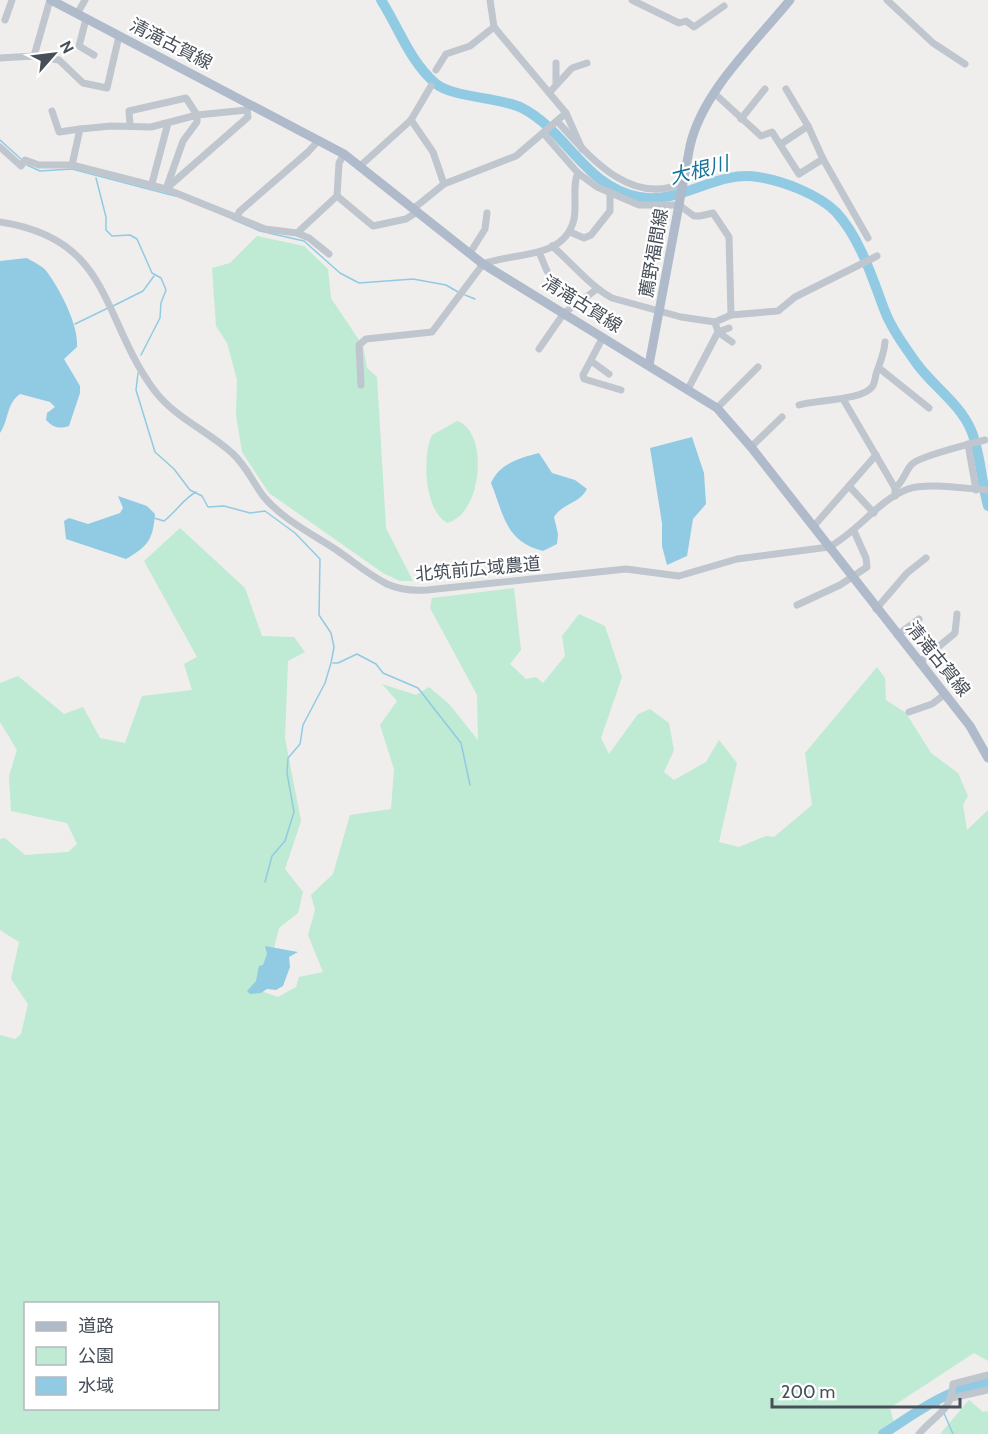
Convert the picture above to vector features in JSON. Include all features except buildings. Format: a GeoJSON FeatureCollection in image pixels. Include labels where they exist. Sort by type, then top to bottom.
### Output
{"type":"FeatureCollection","features":[{"type":"Feature","properties":{"kind":"main road","name":"清滝古賀線"},"geometry":{"type":"LineString","coordinates":[[50,0],[249,107],[344,154],[483,264],[717,408],[751,447],[970,726],[988,759]]}},
{"type":"Feature","properties":{"kind":"main road","name":"薦野福間線"},"geometry":{"type":"LineString","coordinates":[[649,365],[693,133],[702,110],[714,93],[790,0]]}},
{"type":"Feature","properties":{"kind":"street"},"geometry":{"type":"LineString","coordinates":[[5,20],[12,0]]}},
{"type":"Feature","properties":{"kind":"street"},"geometry":{"type":"LineString","coordinates":[[34,56],[50,0]]}},
{"type":"Feature","properties":{"kind":"street"},"geometry":{"type":"LineString","coordinates":[[77,14],[85,0]]}},
{"type":"Feature","properties":{"kind":"street"},"geometry":{"type":"LineString","coordinates":[[490,0],[494,27],[566,113],[582,149]]}},
{"type":"Feature","properties":{"kind":"street"},"geometry":{"type":"LineString","coordinates":[[632,0],[679,23],[686,21],[694,27],[724,6]]}},
{"type":"Feature","properties":{"kind":"street"},"geometry":{"type":"LineString","coordinates":[[887,0],[933,43],[965,64]]}},
{"type":"Feature","properties":{"kind":"street"},"geometry":{"type":"LineString","coordinates":[[86,18],[79,46],[94,55]]}},
{"type":"Feature","properties":{"kind":"street"},"geometry":{"type":"LineString","coordinates":[[436,70],[446,54],[470,46],[494,27]]}},
{"type":"Feature","properties":{"kind":"street"},"geometry":{"type":"LineString","coordinates":[[0,58],[34,56],[59,60],[83,83],[107,88],[119,36]]}},
{"type":"Feature","properties":{"kind":"street"},"geometry":{"type":"LineString","coordinates":[[556,63],[556,83]]}},
{"type":"Feature","properties":{"kind":"street"},"geometry":{"type":"LineString","coordinates":[[549,93],[572,68],[587,63]]}},
{"type":"Feature","properties":{"kind":"street"},"geometry":{"type":"LineString","coordinates":[[359,167],[411,120],[431,86]]}},
{"type":"Feature","properties":{"kind":"street"},"geometry":{"type":"LineString","coordinates":[[741,119],[765,89]]}},
{"type":"Feature","properties":{"kind":"street"},"geometry":{"type":"LineString","coordinates":[[786,89],[868,238]]}},
{"type":"Feature","properties":{"kind":"street"},"geometry":{"type":"LineString","coordinates":[[714,93],[761,136],[772,132],[799,174],[823,159]]}},
{"type":"Feature","properties":{"kind":"street"},"geometry":{"type":"LineString","coordinates":[[130,125],[129,111],[186,98],[197,115],[198,122],[183,141],[166,189]]}},
{"type":"Feature","properties":{"kind":"street"},"geometry":{"type":"LineString","coordinates":[[52,111],[59,132],[130,125],[152,127],[197,115],[249,107],[248,117],[166,189]]}},
{"type":"Feature","properties":{"kind":"street"},"geometry":{"type":"LineString","coordinates":[[337,196],[373,226],[406,219],[444,184],[516,156],[566,113]]}},
{"type":"Feature","properties":{"kind":"street"},"geometry":{"type":"LineString","coordinates":[[411,120],[433,152],[444,184]]}},
{"type":"Feature","properties":{"kind":"street"},"geometry":{"type":"LineString","coordinates":[[557,121],[595,163],[634,186],[662,189],[683,183]]}},
{"type":"Feature","properties":{"kind":"street"},"geometry":{"type":"LineString","coordinates":[[151,187],[168,123]]}},
{"type":"Feature","properties":{"kind":"street"},"geometry":{"type":"LineString","coordinates":[[781,144],[808,126]]}},
{"type":"Feature","properties":{"kind":"street"},"geometry":{"type":"LineString","coordinates":[[72,165],[80,129]]}},
{"type":"Feature","properties":{"kind":"street"},"geometry":{"type":"LineString","coordinates":[[544,134],[578,172],[597,187],[639,205],[680,202],[694,216],[713,213],[729,237],[731,315]]}},
{"type":"Feature","properties":{"kind":"street"},"geometry":{"type":"LineString","coordinates":[[238,217],[239,212],[319,140]]}},
{"type":"Feature","properties":{"kind":"street"},"geometry":{"type":"LineString","coordinates":[[0,147],[21,166],[24,160],[39,165],[72,165],[166,189],[265,229],[297,233],[309,238],[329,254]]}},
{"type":"Feature","properties":{"kind":"street"},"geometry":{"type":"LineString","coordinates":[[297,233],[337,196],[339,163],[344,154]]}},
{"type":"Feature","properties":{"kind":"street"},"geometry":{"type":"LineString","coordinates":[[361,385],[359,345],[366,339],[383,335],[432,332],[483,264],[539,252],[552,246],[570,232],[577,205],[578,172]]}},
{"type":"Feature","properties":{"kind":"street"},"geometry":{"type":"LineString","coordinates":[[570,232],[584,238],[591,235],[610,211],[610,192]]}},
{"type":"Feature","properties":{"kind":"street"},"geometry":{"type":"LineString","coordinates":[[470,253],[485,229],[487,213]]}},
{"type":"Feature","properties":{"kind":"street","name":"北筑前広域農道"},"geometry":{"type":"LineString","coordinates":[[0,222],[30,228],[68,246],[78,256],[112,308],[135,358],[163,401],[182,419],[232,453],[271,505],[387,584],[419,591],[626,569],[679,576],[737,559],[829,548],[854,531],[895,496],[918,487],[981,490]]}},
{"type":"Feature","properties":{"kind":"street"},"geometry":{"type":"LineString","coordinates":[[552,246],[597,289],[612,298],[715,322],[731,315],[778,311],[795,297],[877,256]]}},
{"type":"Feature","properties":{"kind":"street"},"geometry":{"type":"LineString","coordinates":[[539,252],[547,271]]}},
{"type":"Feature","properties":{"kind":"street"},"geometry":{"type":"LineString","coordinates":[[539,349],[564,313],[597,289]]}},
{"type":"Feature","properties":{"kind":"street"},"geometry":{"type":"LineString","coordinates":[[715,322],[718,332],[732,342]]}},
{"type":"Feature","properties":{"kind":"street"},"geometry":{"type":"LineString","coordinates":[[688,389],[718,332],[729,328]]}},
{"type":"Feature","properties":{"kind":"street"},"geometry":{"type":"LineString","coordinates":[[603,337],[583,375],[584,380],[621,390]]}},
{"type":"Feature","properties":{"kind":"street"},"geometry":{"type":"LineString","coordinates":[[799,405],[814,400],[843,399],[869,391],[884,356],[885,342]]}},
{"type":"Feature","properties":{"kind":"street"},"geometry":{"type":"LineString","coordinates":[[591,361],[609,374]]}},
{"type":"Feature","properties":{"kind":"street"},"geometry":{"type":"LineString","coordinates":[[717,408],[758,367]]}},
{"type":"Feature","properties":{"kind":"street"},"geometry":{"type":"LineString","coordinates":[[879,368],[929,408]]}},
{"type":"Feature","properties":{"kind":"street"},"geometry":{"type":"LineString","coordinates":[[843,399],[895,488],[895,496]]}},
{"type":"Feature","properties":{"kind":"street"},"geometry":{"type":"LineString","coordinates":[[751,447],[782,417]]}},
{"type":"Feature","properties":{"kind":"street"},"geometry":{"type":"LineString","coordinates":[[895,488],[914,462],[928,455],[941,454],[985,440]]}},
{"type":"Feature","properties":{"kind":"street"},"geometry":{"type":"LineString","coordinates":[[968,444],[981,490]]}},
{"type":"Feature","properties":{"kind":"street"},"geometry":{"type":"LineString","coordinates":[[813,527],[876,455]]}},
{"type":"Feature","properties":{"kind":"street"},"geometry":{"type":"LineString","coordinates":[[849,486],[874,513]]}},
{"type":"Feature","properties":{"kind":"street"},"geometry":{"type":"LineString","coordinates":[[796,605],[852,578],[867,567],[866,558],[854,531]]}},
{"type":"Feature","properties":{"kind":"street"},"geometry":{"type":"LineString","coordinates":[[876,609],[907,573],[926,558]]}},
{"type":"Feature","properties":{"kind":"street"},"geometry":{"type":"LineString","coordinates":[[919,663],[955,633],[957,614]]}},
{"type":"Feature","properties":{"kind":"street"},"geometry":{"type":"LineString","coordinates":[[897,635],[919,619]]}},
{"type":"Feature","properties":{"kind":"street"},"geometry":{"type":"LineString","coordinates":[[909,712],[932,704],[944,695]]}},
{"type":"Feature","properties":{"kind":"street"},"geometry":{"type":"LineString","coordinates":[[919,1434],[928,1423],[945,1410],[952,1398],[952,1384],[988,1375]]}},
{"type":"Feature","properties":{"kind":"street"},"geometry":{"type":"LineString","coordinates":[[952,1398],[988,1390]]}},
{"type":"Feature","properties":{"kind":"green space"},"geometry":{"type":"Polygon","coordinates":[[[257,236],[304,246],[328,269],[331,298],[363,346],[367,368],[377,377],[386,528],[413,581],[400,581],[383,573],[269,493],[242,452],[236,415],[237,380],[227,343],[216,326],[212,268],[230,263],[257,236]]]}},
{"type":"Feature","properties":{"kind":"green space"},"geometry":{"type":"Polygon","coordinates":[[[457,421],[467,428],[474,440],[478,472],[468,505],[459,516],[447,523],[439,516],[430,495],[426,469],[427,456],[432,435],[457,421]]]}},
{"type":"Feature","properties":{"kind":"green space"},"geometry":{"type":"Polygon","coordinates":[[[180,528],[245,588],[262,636],[294,637],[305,652],[288,661],[285,738],[301,821],[285,869],[303,892],[298,913],[279,928],[267,977],[261,991],[278,997],[296,987],[299,977],[323,972],[308,935],[315,910],[311,895],[333,874],[350,815],[391,809],[394,769],[380,725],[397,701],[382,684],[416,695],[429,687],[449,704],[478,740],[477,695],[430,608],[432,598],[514,588],[521,650],[510,664],[526,679],[536,677],[543,683],[565,656],[562,636],[579,614],[605,626],[622,677],[601,738],[609,754],[638,714],[650,709],[669,723],[674,750],[664,772],[674,780],[706,762],[719,740],[737,763],[719,842],[739,847],[766,836],[774,837],[812,805],[805,753],[877,667],[885,678],[886,700],[906,713],[931,753],[958,773],[968,796],[963,805],[967,830],[988,810],[988,1361],[974,1353],[890,1408],[894,1423],[886,1434],[0,1434],[0,1035],[15,1039],[21,1034],[28,1004],[11,979],[19,942],[0,930],[0,839],[5,838],[25,855],[68,852],[77,844],[67,823],[11,811],[9,776],[17,750],[0,722],[0,683],[18,676],[64,714],[83,707],[100,738],[125,743],[142,696],[192,690],[184,664],[197,657],[144,561],[180,528]]]}},
{"type":"Feature","properties":{"kind":"green space"},"geometry":{"type":"Polygon","coordinates":[[[969,1400],[983,1412],[988,1411],[988,1434],[940,1434],[969,1400]]]}},
{"type":"Feature","properties":{"kind":"water"},"geometry":{"type":"Polygon","coordinates":[[[27,258],[47,272],[63,298],[72,319],[77,347],[64,359],[80,386],[80,393],[69,426],[59,428],[46,420],[47,413],[55,407],[50,402],[20,394],[12,402],[0,433],[0,261],[27,258]]]}},
{"type":"Feature","properties":{"kind":"water"},"geometry":{"type":"Polygon","coordinates":[[[692,437],[704,473],[706,504],[693,519],[687,556],[667,565],[662,546],[662,523],[650,448],[692,437]]]}},
{"type":"Feature","properties":{"kind":"water"},"geometry":{"type":"Polygon","coordinates":[[[539,453],[552,473],[575,480],[587,489],[580,498],[554,517],[558,534],[557,544],[543,551],[530,547],[513,534],[503,516],[491,483],[505,466],[518,459],[539,453]]]}},
{"type":"Feature","properties":{"kind":"water"},"geometry":{"type":"Polygon","coordinates":[[[118,496],[147,506],[155,514],[151,536],[140,550],[126,559],[66,539],[64,521],[69,518],[88,524],[120,513],[123,508],[118,496]]]}},
{"type":"Feature","properties":{"kind":"water"},"geometry":{"type":"Polygon","coordinates":[[[265,946],[298,952],[289,957],[290,967],[283,986],[276,990],[267,989],[261,993],[250,994],[247,991],[256,981],[259,966],[263,965],[267,954],[265,946]]]}},
{"type":"Feature","properties":{"kind":"waterway","name":"大根川"},"geometry":{"type":"LineString","coordinates":[[381,0],[411,54],[435,83],[453,92],[513,104],[522,108],[552,130],[590,171],[620,191],[639,197],[654,198],[684,192],[728,178],[758,177],[800,189],[829,205],[844,222],[859,246],[887,316],[899,337],[923,372],[953,403],[971,430],[977,448],[988,506]]}},
{"type":"Feature","properties":{"kind":"waterway"},"geometry":{"type":"LineString","coordinates":[[0,140],[21,159]]}},
{"type":"Feature","properties":{"kind":"waterway"},"geometry":{"type":"LineString","coordinates":[[27,165],[40,171],[72,169],[175,196]]}},
{"type":"Feature","properties":{"kind":"waterway"},"geometry":{"type":"LineString","coordinates":[[96,178],[106,217],[106,230],[112,236],[130,235],[137,239],[152,273],[161,278],[166,290],[161,303],[160,318],[141,355]]}},
{"type":"Feature","properties":{"kind":"waterway"},"geometry":{"type":"LineString","coordinates":[[232,219],[260,231],[304,241],[340,273],[359,283],[413,279],[446,285],[458,292]]}},
{"type":"Feature","properties":{"kind":"waterway"},"geometry":{"type":"LineString","coordinates":[[113,306],[143,291],[154,276]]}},
{"type":"Feature","properties":{"kind":"waterway"},"geometry":{"type":"LineString","coordinates":[[465,295],[475,299]]}},
{"type":"Feature","properties":{"kind":"waterway"},"geometry":{"type":"LineString","coordinates":[[75,324],[108,308]]}},
{"type":"Feature","properties":{"kind":"waterway"},"geometry":{"type":"LineString","coordinates":[[138,373],[136,390],[155,452],[174,469],[190,490],[202,496],[208,507],[224,506],[250,513],[265,511],[295,533],[320,559],[319,615],[331,633],[334,647],[325,683],[303,725],[300,744],[288,758],[287,773],[294,812],[285,841],[272,856],[265,882]]}},
{"type":"Feature","properties":{"kind":"waterway"},"geometry":{"type":"LineString","coordinates":[[154,518],[164,521],[196,492]]}},
{"type":"Feature","properties":{"kind":"waterway"},"geometry":{"type":"LineString","coordinates":[[333,663],[357,654],[376,664],[383,673],[418,688],[461,743],[470,785]]}},
{"type":"Feature","properties":{"kind":"waterway","name":"大根川"},"geometry":{"type":"LineString","coordinates":[[883,1434],[946,1396],[973,1385],[988,1382]]}},
{"type":"Feature","properties":{"kind":"waterway"},"geometry":{"type":"LineString","coordinates":[[936,1400],[941,1409]]}},
{"type":"Feature","properties":{"kind":"waterway"},"geometry":{"type":"LineString","coordinates":[[944,1413],[953,1434]]}}]}
